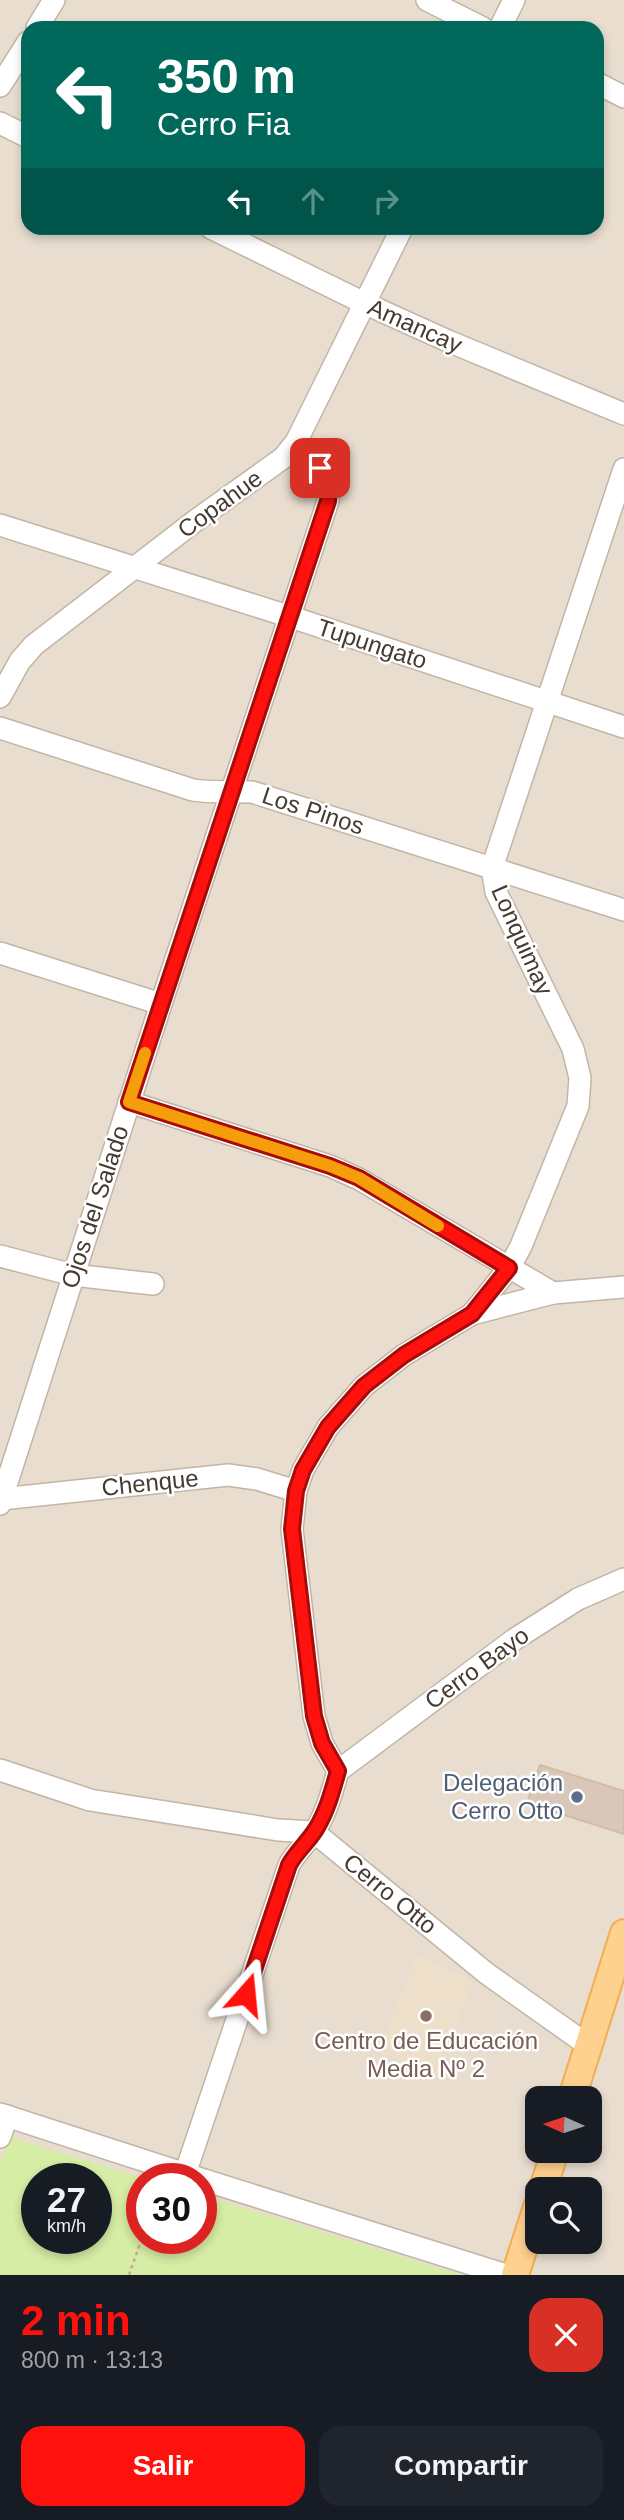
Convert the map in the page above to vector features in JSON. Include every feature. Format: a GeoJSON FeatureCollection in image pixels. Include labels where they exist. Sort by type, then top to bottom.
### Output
{"type":"FeatureCollection","features":[{"type":"Feature","properties":{"kind":"main road"},"geometry":{"type":"LineString","coordinates":[[576,2086],[624,1933]]}},
{"type":"Feature","properties":{"kind":"main road"},"geometry":{"type":"LineString","coordinates":[[515,2275],[525,2244]]}},
{"type":"Feature","properties":{"kind":"street"},"geometry":{"type":"LineString","coordinates":[[41,21],[54,0]]}},
{"type":"Feature","properties":{"kind":"street"},"geometry":{"type":"LineString","coordinates":[[427,0],[469,21]]}},
{"type":"Feature","properties":{"kind":"street"},"geometry":{"type":"LineString","coordinates":[[503,21],[513,0]]}},
{"type":"Feature","properties":{"kind":"street"},"geometry":{"type":"LineString","coordinates":[[0,86],[21,53]]}},
{"type":"Feature","properties":{"kind":"street"},"geometry":{"type":"LineString","coordinates":[[604,87],[624,97]]}},
{"type":"Feature","properties":{"kind":"street"},"geometry":{"type":"LineString","coordinates":[[0,123],[21,134]]}},
{"type":"Feature","properties":{"kind":"street","name":"Amancay"},"geometry":{"type":"LineString","coordinates":[[225,235],[449,341],[624,413]]}},
{"type":"Feature","properties":{"kind":"street","name":"Copahue"},"geometry":{"type":"LineString","coordinates":[[0,697],[20,661],[34,645],[195,521],[283,458],[296,442],[398,235]]}},
{"type":"Feature","properties":{"kind":"street"},"geometry":{"type":"LineString","coordinates":[[624,413],[624,432]]}},
{"type":"Feature","properties":{"kind":"street","name":"Ojos del Salado"},"geometry":{"type":"LineString","coordinates":[[1,1501],[161,1004],[328,501],[329,482],[296,442]]}},
{"type":"Feature","properties":{"kind":"street","name":"Lonquimay"},"geometry":{"type":"LineString","coordinates":[[472,1314],[509,1268],[521,1245],[578,1106],[580,1078],[573,1049],[496,892],[492,868],[624,470]]}},
{"type":"Feature","properties":{"kind":"street","name":"Tupungato"},"geometry":{"type":"LineString","coordinates":[[0,525],[624,727]]}},
{"type":"Feature","properties":{"kind":"street","name":"Los Pinos"},"geometry":{"type":"LineString","coordinates":[[0,728],[193,790],[212,793],[232,790],[252,792],[624,910]]}},
{"type":"Feature","properties":{"kind":"street"},"geometry":{"type":"LineString","coordinates":[[0,953],[161,1004]]}},
{"type":"Feature","properties":{"kind":"street"},"geometry":{"type":"LineString","coordinates":[[129,1102],[330,1166],[359,1178],[553,1293]]}},
{"type":"Feature","properties":{"kind":"street"},"geometry":{"type":"LineString","coordinates":[[0,1256],[73,1275],[152,1284]]}},
{"type":"Feature","properties":{"kind":"street","name":"Lonquimay"},"geometry":{"type":"LineString","coordinates":[[338,1771],[322,1743],[314,1716],[292,1529],[296,1491],[303,1470],[328,1427],[364,1386],[404,1355],[472,1314],[553,1293],[624,1287]]}},
{"type":"Feature","properties":{"kind":"street","name":"Chenque"},"geometry":{"type":"LineString","coordinates":[[1,1501],[228,1475],[257,1479],[296,1491]]}},
{"type":"Feature","properties":{"kind":"street","name":"Cerro Bayo"},"geometry":{"type":"LineString","coordinates":[[338,1771],[515,1639],[578,1599],[624,1579]]}},
{"type":"Feature","properties":{"kind":"street"},"geometry":{"type":"LineString","coordinates":[[0,1770],[90,1800],[278,1830],[314,1832]]}},
{"type":"Feature","properties":{"kind":"street"},"geometry":{"type":"LineString","coordinates":[[200,2163],[289,1865],[295,1853],[314,1832],[329,1804],[338,1771]]}},
{"type":"Feature","properties":{"kind":"street","name":"Cerro Otto"},"geometry":{"type":"LineString","coordinates":[[314,1832],[486,1973],[589,2046]]}},
{"type":"Feature","properties":{"kind":"street"},"geometry":{"type":"LineString","coordinates":[[2,2122],[147,2163]]}},
{"type":"Feature","properties":{"kind":"street"},"geometry":{"type":"LineString","coordinates":[[217,2184],[506,2275]]}},
{"type":"Feature","properties":{"kind":"path"},"geometry":{"type":"LineString","coordinates":[[129,2275],[136,2254]]}},
{"type":"Feature","properties":{"kind":"shaded area"},"geometry":{"type":"Polygon","coordinates":[[[0,0],[624,0],[624,2275],[0,2275],[0,0]]]}},
{"type":"Feature","properties":{"kind":"shaded area","name":"Centro de Educación Media Nº 2"},"geometry":{"type":"Polygon","coordinates":[[[417,1954],[472,1982],[439,2075],[378,2051],[417,1954]]]}},
{"type":"Feature","properties":{"kind":"green space"},"geometry":{"type":"Polygon","coordinates":[[[9,2137],[94,2163],[21,2163],[21,2254],[112,2254],[112,2169],[126,2173],[126,2254],[217,2254],[217,2200],[461,2275],[0,2275],[0,2163],[9,2137]]]}},
{"type":"Feature","properties":{"kind":"building","name":"Delegación Cerro Otto"},"geometry":{"type":"Polygon","coordinates":[[[540,1765],[624,1791],[624,1834],[527,1803],[540,1765]]]}},
{"type":"Feature","properties":{"kind":"slow traffic"},"geometry":{"type":"LineString","coordinates":[[145,1053],[129,1102],[330,1166],[359,1178],[438,1226]]}},
{"type":"Feature","properties":{"kind":"place","name":"Delegación Cerro Otto"},"geometry":{"type":"Point","coordinates":[577,1797]}},
{"type":"Feature","properties":{"kind":"place","name":"Centro de Educación Media Nº 2"},"geometry":{"type":"Point","coordinates":[426,2016]}},
{"type":"Feature","properties":{"kind":"route"},"geometry":{"type":"LineString","coordinates":[[246,1994],[289,1865],[295,1853],[314,1832],[329,1804],[338,1771],[322,1743],[314,1716],[292,1529],[296,1491],[303,1470],[328,1427],[364,1386],[404,1355],[472,1314],[509,1268],[359,1178],[330,1166],[129,1102],[328,501],[329,482],[320,468]]}}]}
